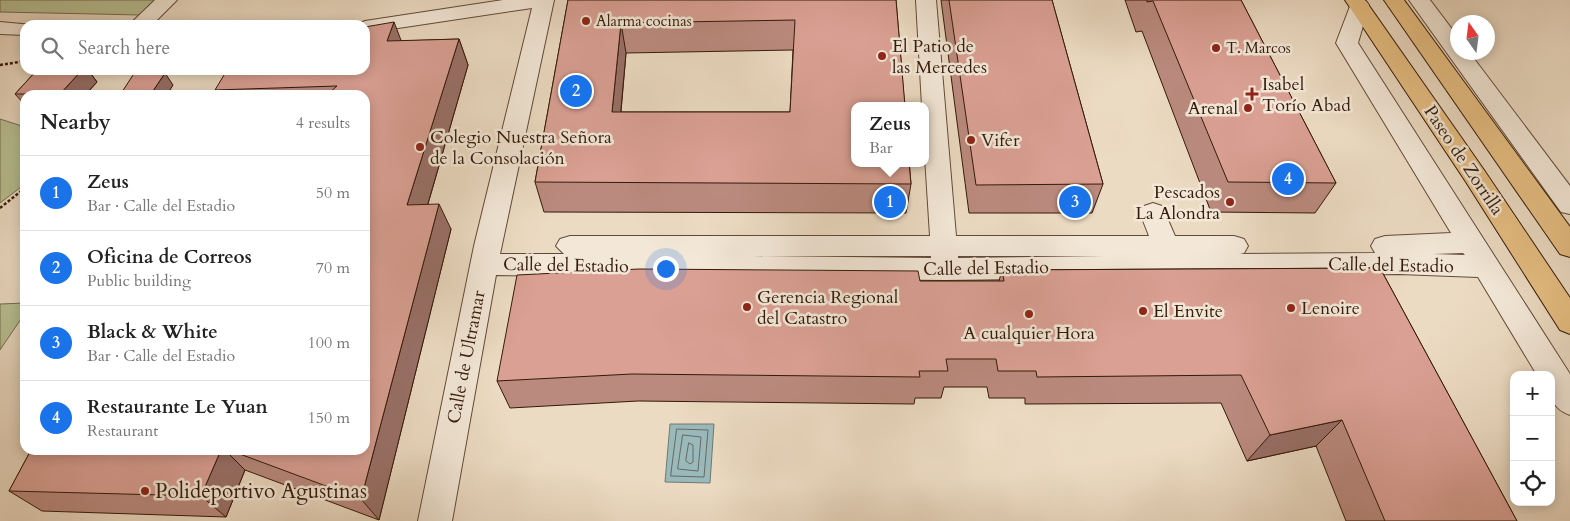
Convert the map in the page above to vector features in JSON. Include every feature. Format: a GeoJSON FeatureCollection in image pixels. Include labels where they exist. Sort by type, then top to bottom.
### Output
{"type":"FeatureCollection","features":[{"type":"Feature","properties":{"kind":"main road","name":"Paseo de Zorrilla"},"geometry":{"type":"LineString","coordinates":[[1394,0],[1570,247]]}},
{"type":"Feature","properties":{"kind":"main road","name":"Paseo de Zorrilla"},"geometry":{"type":"LineString","coordinates":[[1357,2],[1475,176],[1570,322]]}},
{"type":"Feature","properties":{"kind":"street"},"geometry":{"type":"LineString","coordinates":[[145,20],[167,0]]}},
{"type":"Feature","properties":{"kind":"street"},"geometry":{"type":"LineString","coordinates":[[370,26],[484,5],[544,0]]}},
{"type":"Feature","properties":{"kind":"street","name":"Calle de Ultramar"},"geometry":{"type":"LineString","coordinates":[[433,517],[487,255],[544,0]]}},
{"type":"Feature","properties":{"kind":"street"},"geometry":{"type":"LineString","coordinates":[[926,0],[944,257]]}},
{"type":"Feature","properties":{"kind":"street"},"geometry":{"type":"LineString","coordinates":[[1419,0],[1570,205]]}},
{"type":"Feature","properties":{"kind":"street"},"geometry":{"type":"LineString","coordinates":[[1357,2],[1347,43],[1570,401]]}},
{"type":"Feature","properties":{"kind":"street"},"geometry":{"type":"LineString","coordinates":[[0,28],[20,29]]}},
{"type":"Feature","properties":{"kind":"street"},"geometry":{"type":"LineString","coordinates":[[1516,132],[1525,184]]}},
{"type":"Feature","properties":{"kind":"street"},"geometry":{"type":"LineString","coordinates":[[1154,212],[1166,246]]}},
{"type":"Feature","properties":{"kind":"street","name":"Calle del Estadio"},"geometry":{"type":"LineString","coordinates":[[944,257],[1166,246],[1390,246],[1471,242]]}},
{"type":"Feature","properties":{"kind":"street","name":"Calle del Estadio"},"geometry":{"type":"LineString","coordinates":[[487,255],[944,257],[1399,263],[1487,267]]}},
{"type":"Feature","properties":{"kind":"path"},"geometry":{"type":"LineString","coordinates":[[0,65],[20,62]]}},
{"type":"Feature","properties":{"kind":"path"},"geometry":{"type":"LineString","coordinates":[[0,208],[20,192]]}},
{"type":"Feature","properties":{"kind":"green space"},"geometry":{"type":"Polygon","coordinates":[[[0,0],[154,0],[141,15],[0,12],[0,0]]]}},
{"type":"Feature","properties":{"kind":"green space"},"geometry":{"type":"Polygon","coordinates":[[[0,119],[20,125],[20,188],[0,203],[0,119]]]}},
{"type":"Feature","properties":{"kind":"green space"},"geometry":{"type":"Polygon","coordinates":[[[20,303],[20,320],[0,350],[0,304],[20,303]]]}},
{"type":"Feature","properties":{"kind":"water"},"geometry":{"type":"Polygon","coordinates":[[[670,424],[714,424],[710,483],[665,482],[670,424]]]}},
{"type":"Feature","properties":{"kind":"building"},"geometry":{"type":"Polygon","coordinates":[[[568,0],[896,0],[905,102],[851,102],[851,167],[909,167],[911,184],[535,182],[568,0]],[[795,20],[621,23],[612,112],[790,112],[795,20]]]}},
{"type":"Feature","properties":{"kind":"building"},"geometry":{"type":"Polygon","coordinates":[[[949,0],[1052,0],[1103,184],[976,185],[949,0]]]}},
{"type":"Feature","properties":{"kind":"building"},"geometry":{"type":"Polygon","coordinates":[[[1147,0],[1241,0],[1336,183],[1228,182],[1153,1],[1147,2],[1147,0]]]}},
{"type":"Feature","properties":{"kind":"building"},"geometry":{"type":"Polygon","coordinates":[[[394,22],[387,41],[459,39],[407,205],[439,204],[361,499],[242,455],[370,455],[370,90],[333,90],[337,86],[215,90],[224,75],[370,75],[370,26],[394,22]]]}},
{"type":"Feature","properties":{"kind":"building"},"geometry":{"type":"Polygon","coordinates":[[[32,75],[77,75],[64,90],[20,90],[20,94],[15,94],[32,75]]]}},
{"type":"Feature","properties":{"kind":"building"},"geometry":{"type":"Polygon","coordinates":[[[133,75],[164,75],[154,90],[123,90],[133,75]]]}},
{"type":"Feature","properties":{"kind":"building"},"geometry":{"type":"Polygon","coordinates":[[[1380,268],[1517,521],[1385,521],[1342,420],[1270,435],[1241,375],[1037,377],[1036,371],[998,371],[996,359],[946,359],[948,371],[919,371],[920,377],[632,374],[497,381],[517,275],[639,269],[918,271],[920,281],[1004,281],[1002,270],[1380,268]]]}},
{"type":"Feature","properties":{"kind":"building"},"geometry":{"type":"Polygon","coordinates":[[[28,455],[219,455],[201,496],[9,491],[28,455]]]}},
{"type":"Feature","properties":{"kind":"place","name":"Alarma cocinas"},"geometry":{"type":"Point","coordinates":[586,21]}},
{"type":"Feature","properties":{"kind":"place","name":"T. Marcos"},"geometry":{"type":"Point","coordinates":[1216,48]}},
{"type":"Feature","properties":{"kind":"place","name":"El Patio de las Mercedes"},"geometry":{"type":"Point","coordinates":[882,56]}},
{"type":"Feature","properties":{"kind":"place","name":"Oficina de Correos"},"geometry":{"type":"Point","coordinates":[576,91]}},
{"type":"Feature","properties":{"kind":"place","name":"Isabel Torío Abad"},"geometry":{"type":"Point","coordinates":[1252,94]}},
{"type":"Feature","properties":{"kind":"place","name":"Arenal"},"geometry":{"type":"Point","coordinates":[1248,108]}},
{"type":"Feature","properties":{"kind":"place","name":"Vifer"},"geometry":{"type":"Point","coordinates":[971,140]}},
{"type":"Feature","properties":{"kind":"place","name":"Colegio Nuestra Señora de la Consolación"},"geometry":{"type":"Point","coordinates":[420,147]}},
{"type":"Feature","properties":{"kind":"place","name":"Restaurante Le Yuan"},"geometry":{"type":"Point","coordinates":[1288,179]}},
{"type":"Feature","properties":{"kind":"place","name":"Zeus"},"geometry":{"type":"Point","coordinates":[890,202]}},
{"type":"Feature","properties":{"kind":"place","name":"Black & White"},"geometry":{"type":"Point","coordinates":[1075,202]}},
{"type":"Feature","properties":{"kind":"place","name":"Pescados La Alondra"},"geometry":{"type":"Point","coordinates":[1230,202]}},
{"type":"Feature","properties":{"kind":"place","name":"Gerencia Regional del Catastro"},"geometry":{"type":"Point","coordinates":[747,307]}},
{"type":"Feature","properties":{"kind":"place","name":"Lenoire"},"geometry":{"type":"Point","coordinates":[1291,308]}},
{"type":"Feature","properties":{"kind":"place","name":"El Envite"},"geometry":{"type":"Point","coordinates":[1143,311]}},
{"type":"Feature","properties":{"kind":"place","name":"A cualquier Hora"},"geometry":{"type":"Point","coordinates":[1029,314]}},
{"type":"Feature","properties":{"kind":"place","name":"Polideportivo Agustinas"},"geometry":{"type":"Point","coordinates":[145,491]}}]}
